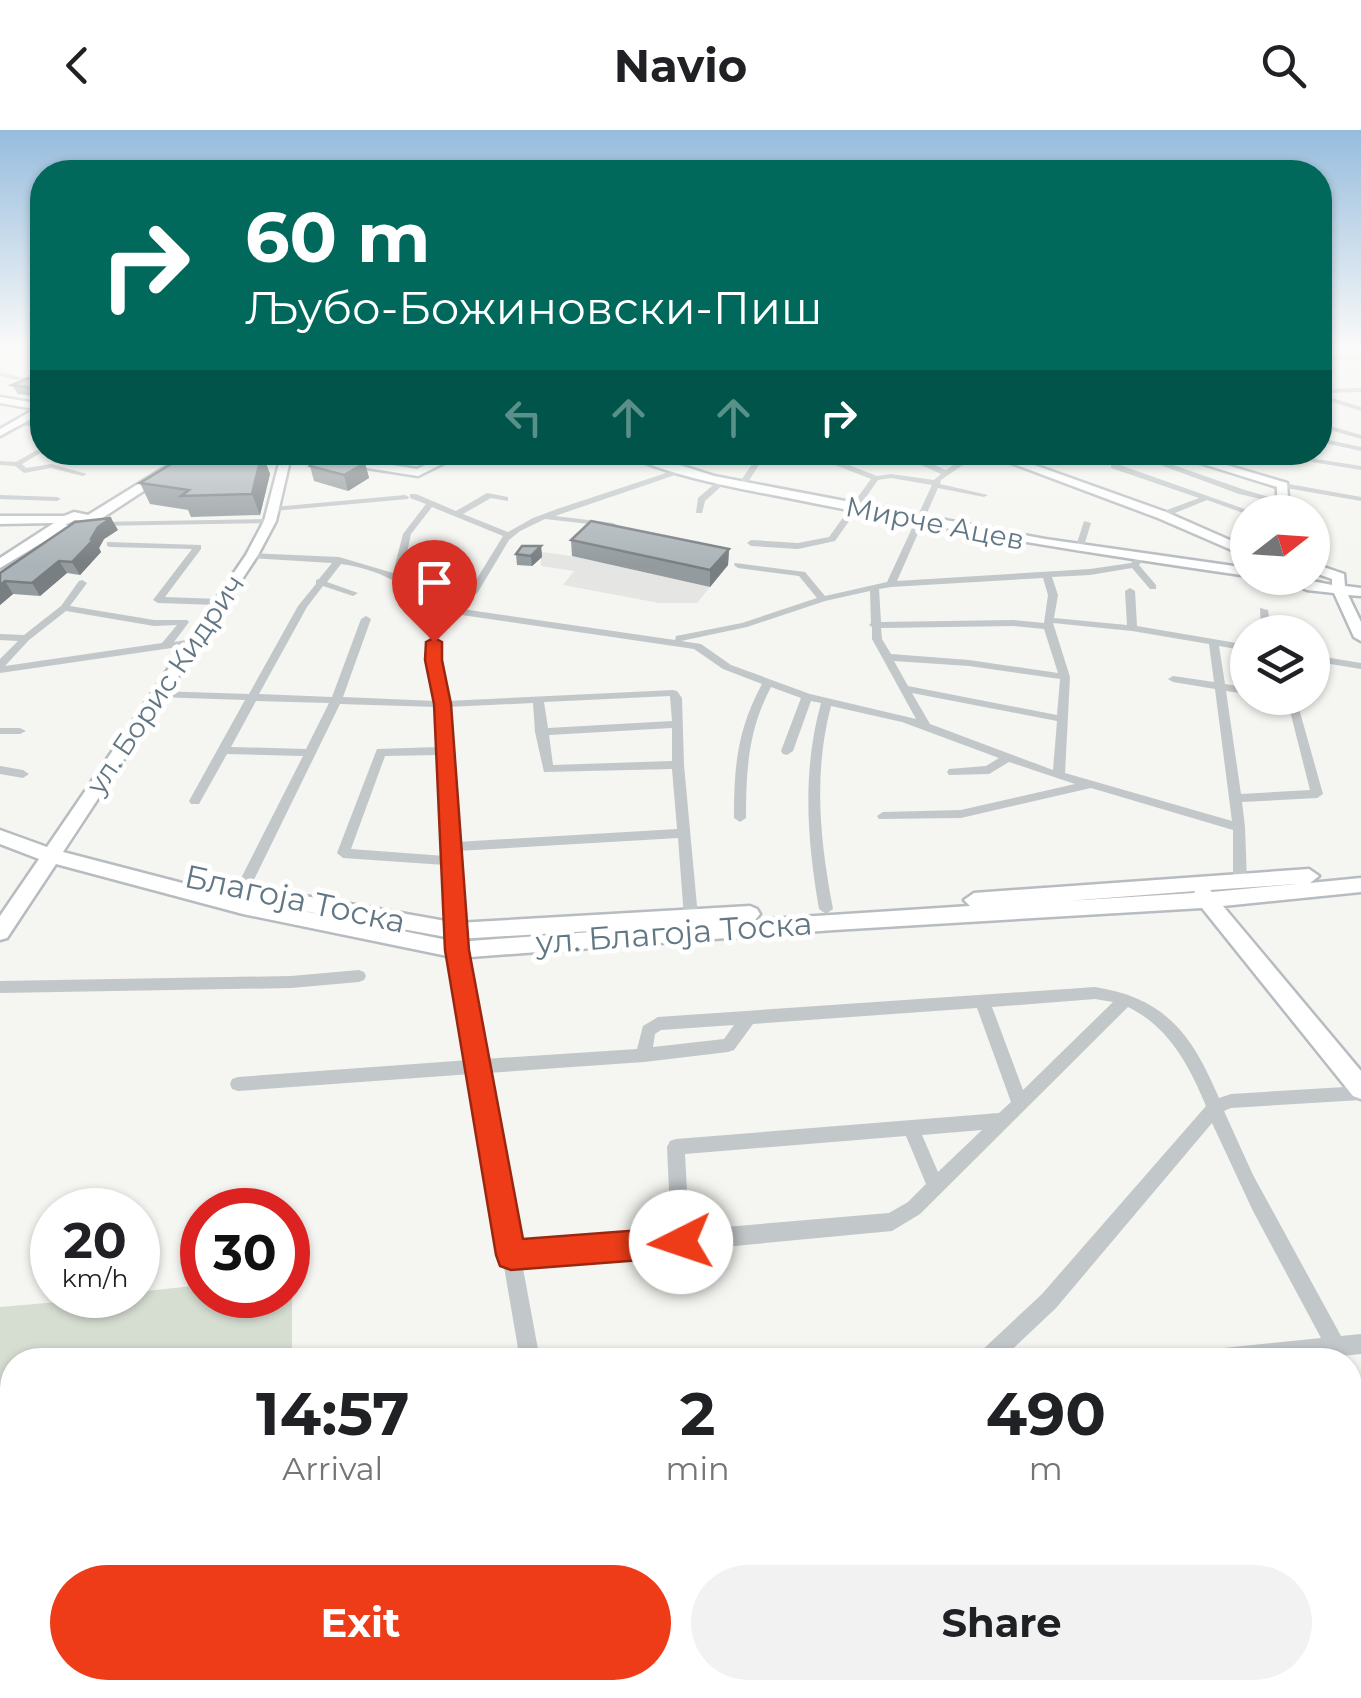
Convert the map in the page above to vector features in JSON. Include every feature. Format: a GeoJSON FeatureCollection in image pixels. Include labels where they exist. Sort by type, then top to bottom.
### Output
{"type":"FeatureCollection","features":[{"type":"Feature","properties":{"kind":"main road"},"geometry":{"type":"LineString","coordinates":[[0,433],[24,418]]}},
{"type":"Feature","properties":{"kind":"main road"},"geometry":{"type":"LineString","coordinates":[[90,520],[163,465]]}},
{"type":"Feature","properties":{"kind":"main road"},"geometry":{"type":"LineString","coordinates":[[0,564],[61,526],[90,520],[177,465]]}},
{"type":"Feature","properties":{"kind":"main road","name":"ул. Борис Кидрич"},"geometry":{"type":"LineString","coordinates":[[0,932],[252,555],[272,515],[284,465]]}},
{"type":"Feature","properties":{"kind":"main road"},"geometry":{"type":"LineString","coordinates":[[357,465],[412,487],[443,465]]}},
{"type":"Feature","properties":{"kind":"main road","name":"Мирче Ацев"},"geometry":{"type":"LineString","coordinates":[[665,465],[852,508],[1138,562],[1230,570]]}},
{"type":"Feature","properties":{"kind":"main road"},"geometry":{"type":"LineString","coordinates":[[1022,465],[1162,515],[1230,545]]}},
{"type":"Feature","properties":{"kind":"main road"},"geometry":{"type":"LineString","coordinates":[[1215,465],[1283,485],[1283,495]]}},
{"type":"Feature","properties":{"kind":"main road"},"geometry":{"type":"LineString","coordinates":[[0,520],[61,526]]}},
{"type":"Feature","properties":{"kind":"main road"},"geometry":{"type":"LineString","coordinates":[[0,575],[61,526]]}},
{"type":"Feature","properties":{"kind":"main road"},"geometry":{"type":"LineString","coordinates":[[1330,578],[1361,592]]}},
{"type":"Feature","properties":{"kind":"main road"},"geometry":{"type":"LineString","coordinates":[[1338,582],[1361,637]]}},
{"type":"Feature","properties":{"kind":"main road"},"geometry":{"type":"LineString","coordinates":[[1330,584],[1361,583]]}},
{"type":"Feature","properties":{"kind":"main road"},"geometry":{"type":"LineString","coordinates":[[1327,595],[1346,605]]}},
{"type":"Feature","properties":{"kind":"main road","name":"Благоја Тоска"},"geometry":{"type":"LineString","coordinates":[[0,827],[54,851],[457,941],[691,917],[1201,893]]}},
{"type":"Feature","properties":{"kind":"main road","name":"ул. Благоја Тоска"},"geometry":{"type":"LineString","coordinates":[[0,837],[244,906],[457,941],[815,923],[1201,893],[1361,885]]}},
{"type":"Feature","properties":{"kind":"main road"},"geometry":{"type":"LineString","coordinates":[[1361,872],[1240,882],[1201,893],[1361,1091]]}},
{"type":"Feature","properties":{"kind":"street"},"geometry":{"type":"LineString","coordinates":[[17,423],[30,425]]}},
{"type":"Feature","properties":{"kind":"street"},"geometry":{"type":"LineString","coordinates":[[1332,429],[1361,438]]}},
{"type":"Feature","properties":{"kind":"street"},"geometry":{"type":"LineString","coordinates":[[1332,443],[1361,449]]}},
{"type":"Feature","properties":{"kind":"street"},"geometry":{"type":"LineString","coordinates":[[0,463],[16,464],[30,456]]}},
{"type":"Feature","properties":{"kind":"street"},"geometry":{"type":"LineString","coordinates":[[1332,463],[1361,468]]}},
{"type":"Feature","properties":{"kind":"street"},"geometry":{"type":"LineString","coordinates":[[16,464],[24,471],[51,466],[83,474]]}},
{"type":"Feature","properties":{"kind":"street"},"geometry":{"type":"LineString","coordinates":[[742,485],[755,465]]}},
{"type":"Feature","properties":{"kind":"street"},"geometry":{"type":"LineString","coordinates":[[843,465],[876,478],[892,476],[984,495]]}},
{"type":"Feature","properties":{"kind":"street"},"geometry":{"type":"LineString","coordinates":[[927,465],[944,472]]}},
{"type":"Feature","properties":{"kind":"street"},"geometry":{"type":"LineString","coordinates":[[891,584],[936,484],[944,472],[956,465]]}},
{"type":"Feature","properties":{"kind":"street"},"geometry":{"type":"LineString","coordinates":[[1165,465],[1250,495]]}},
{"type":"Feature","properties":{"kind":"street"},"geometry":{"type":"LineString","coordinates":[[1114,466],[1230,506]]}},
{"type":"Feature","properties":{"kind":"street"},"geometry":{"type":"LineString","coordinates":[[458,608],[478,590],[507,535],[546,516],[680,470]]}},
{"type":"Feature","properties":{"kind":"street"},"geometry":{"type":"LineString","coordinates":[[751,544],[798,546],[832,539],[876,478]]}},
{"type":"Feature","properties":{"kind":"street"},"geometry":{"type":"LineString","coordinates":[[699,511],[700,500],[723,481]]}},
{"type":"Feature","properties":{"kind":"street"},"geometry":{"type":"LineString","coordinates":[[1283,485],[1361,499]]}},
{"type":"Feature","properties":{"kind":"street"},"geometry":{"type":"LineString","coordinates":[[90,520],[240,522],[386,499],[412,487],[430,504],[507,535]]}},
{"type":"Feature","properties":{"kind":"street"},"geometry":{"type":"LineString","coordinates":[[458,513],[490,495],[505,498]]}},
{"type":"Feature","properties":{"kind":"street"},"geometry":{"type":"LineString","coordinates":[[0,497],[56,499]]}},
{"type":"Feature","properties":{"kind":"street"},"geometry":{"type":"LineString","coordinates":[[1162,515],[1206,498]]}},
{"type":"Feature","properties":{"kind":"street"},"geometry":{"type":"LineString","coordinates":[[397,578],[407,534],[430,504]]}},
{"type":"Feature","properties":{"kind":"street"},"geometry":{"type":"LineString","coordinates":[[546,516],[613,525]]}},
{"type":"Feature","properties":{"kind":"street"},"geometry":{"type":"LineString","coordinates":[[1079,549],[1086,523]]}},
{"type":"Feature","properties":{"kind":"street"},"geometry":{"type":"LineString","coordinates":[[110,544],[198,547],[158,600],[218,602]]}},
{"type":"Feature","properties":{"kind":"street"},"geometry":{"type":"LineString","coordinates":[[500,549],[517,550]]}},
{"type":"Feature","properties":{"kind":"street"},"geometry":{"type":"LineString","coordinates":[[252,555],[339,560],[397,578],[436,608],[458,608],[602,634],[697,646],[728,667],[768,684],[925,726],[1059,774],[1239,827]]}},
{"type":"Feature","properties":{"kind":"street"},"geometry":{"type":"LineString","coordinates":[[195,801],[318,582],[339,560]]}},
{"type":"Feature","properties":{"kind":"street"},"geometry":{"type":"LineString","coordinates":[[669,640],[744,625],[823,599],[891,584],[1090,572],[1138,562],[1153,587]]}},
{"type":"Feature","properties":{"kind":"street"},"geometry":{"type":"LineString","coordinates":[[738,565],[802,574],[823,599]]}},
{"type":"Feature","properties":{"kind":"street"},"geometry":{"type":"LineString","coordinates":[[1046,573],[1054,595],[1049,623],[1065,677],[1059,774]]}},
{"type":"Feature","properties":{"kind":"street"},"geometry":{"type":"LineString","coordinates":[[318,582],[353,594]]}},
{"type":"Feature","properties":{"kind":"street"},"geometry":{"type":"LineString","coordinates":[[0,668],[26,638],[64,608],[82,583]]}},
{"type":"Feature","properties":{"kind":"street"},"geometry":{"type":"LineString","coordinates":[[875,590],[874,625],[885,658],[925,726]]}},
{"type":"Feature","properties":{"kind":"street"},"geometry":{"type":"LineString","coordinates":[[1130,591],[1132,628]]}},
{"type":"Feature","properties":{"kind":"street"},"geometry":{"type":"LineString","coordinates":[[64,608],[154,623],[184,622],[167,644]]}},
{"type":"Feature","properties":{"kind":"street"},"geometry":{"type":"LineString","coordinates":[[436,608],[433,660],[442,704],[457,941],[528,1348]]}},
{"type":"Feature","properties":{"kind":"street"},"geometry":{"type":"LineString","coordinates":[[1263,610],[1264,615]]}},
{"type":"Feature","properties":{"kind":"street"},"geometry":{"type":"LineString","coordinates":[[242,892],[336,701],[366,619]]}},
{"type":"Feature","properties":{"kind":"street"},"geometry":{"type":"LineString","coordinates":[[874,625],[1049,623],[1132,628],[1230,645]]}},
{"type":"Feature","properties":{"kind":"street"},"geometry":{"type":"LineString","coordinates":[[0,637],[26,638]]}},
{"type":"Feature","properties":{"kind":"street"},"geometry":{"type":"LineString","coordinates":[[0,668],[192,642]]}},
{"type":"Feature","properties":{"kind":"street"},"geometry":{"type":"LineString","coordinates":[[1214,643],[1236,798],[1240,882]]}},
{"type":"Feature","properties":{"kind":"street"},"geometry":{"type":"LineString","coordinates":[[885,658],[1065,677]]}},
{"type":"Feature","properties":{"kind":"street"},"geometry":{"type":"LineString","coordinates":[[1330,661],[1361,666]]}},
{"type":"Feature","properties":{"kind":"street"},"geometry":{"type":"LineString","coordinates":[[1172,679],[1230,688]]}},
{"type":"Feature","properties":{"kind":"street"},"geometry":{"type":"LineString","coordinates":[[740,818],[743,736],[750,714],[768,684]]}},
{"type":"Feature","properties":{"kind":"street"},"geometry":{"type":"LineString","coordinates":[[903,688],[1062,719]]}},
{"type":"Feature","properties":{"kind":"street"},"geometry":{"type":"LineString","coordinates":[[156,694],[442,704],[673,692],[677,698],[682,833],[691,917]]}},
{"type":"Feature","properties":{"kind":"street"},"geometry":{"type":"LineString","coordinates":[[787,751],[808,697]]}},
{"type":"Feature","properties":{"kind":"street"},"geometry":{"type":"LineString","coordinates":[[538,699],[546,766],[554,770],[678,764]]}},
{"type":"Feature","properties":{"kind":"street"},"geometry":{"type":"LineString","coordinates":[[826,909],[818,862],[814,751],[827,702]]}},
{"type":"Feature","properties":{"kind":"street"},"geometry":{"type":"LineString","coordinates":[[1236,798],[1317,794],[1297,715]]}},
{"type":"Feature","properties":{"kind":"street"},"geometry":{"type":"LineString","coordinates":[[541,732],[676,724]]}},
{"type":"Feature","properties":{"kind":"street"},"geometry":{"type":"LineString","coordinates":[[0,731],[20,730]]}},
{"type":"Feature","properties":{"kind":"street"},"geometry":{"type":"LineString","coordinates":[[223,750],[311,753]]}},
{"type":"Feature","properties":{"kind":"street"},"geometry":{"type":"LineString","coordinates":[[446,751],[381,752],[343,853],[452,854],[682,833]]}},
{"type":"Feature","properties":{"kind":"street"},"geometry":{"type":"LineString","coordinates":[[953,772],[989,770],[1009,757]]}},
{"type":"Feature","properties":{"kind":"street"},"geometry":{"type":"LineString","coordinates":[[0,770],[23,774]]}},
{"type":"Feature","properties":{"kind":"street"},"geometry":{"type":"LineString","coordinates":[[883,816],[961,814],[1092,784]]}},
{"type":"Feature","properties":{"kind":"street"},"geometry":{"type":"LineString","coordinates":[[0,987],[291,982],[359,976]]}},
{"type":"Feature","properties":{"kind":"street"},"geometry":{"type":"LineString","coordinates":[[644,1055],[648,1032],[658,1024],[1095,993],[1126,999],[1152,1012],[1169,1027],[1198,1066],[1234,1154],[1336,1346]]}},
{"type":"Feature","properties":{"kind":"street"},"geometry":{"type":"LineString","coordinates":[[511,1255],[892,1222],[936,1188],[1126,999]]}},
{"type":"Feature","properties":{"kind":"street"},"geometry":{"type":"LineString","coordinates":[[982,1002],[1020,1105]]}},
{"type":"Feature","properties":{"kind":"street"},"geometry":{"type":"LineString","coordinates":[[238,1084],[644,1055],[728,1044],[748,1018]]}},
{"type":"Feature","properties":{"kind":"street"},"geometry":{"type":"LineString","coordinates":[[999,1348],[1050,1302],[1216,1106],[1361,1091]]}},
{"type":"Feature","properties":{"kind":"street"},"geometry":{"type":"LineString","coordinates":[[681,1242],[676,1147],[1005,1120]]}},
{"type":"Feature","properties":{"kind":"street"},"geometry":{"type":"LineString","coordinates":[[911,1128],[936,1188]]}},
{"type":"Feature","properties":{"kind":"street"},"geometry":{"type":"LineString","coordinates":[[1318,1348],[1361,1344]]}},
{"type":"Feature","properties":{"kind":"shaded area"},"geometry":{"type":"Polygon","coordinates":[[[534,551],[710,587],[697,603],[659,603],[563,585],[574,571],[541,566],[541,558],[534,551]]]}},
{"type":"Feature","properties":{"kind":"shaded area"},"geometry":{"type":"Polygon","coordinates":[[[180,1287],[180,1318],[292,1318],[292,1348],[0,1348],[0,1307],[30,1304],[30,1318],[160,1318],[160,1290],[180,1287]]]}},
{"type":"Feature","properties":{"kind":"building"},"geometry":{"type":"Polygon","coordinates":[[[170,465],[259,465],[252,494],[181,496],[189,490],[140,483],[170,465]]]}},
{"type":"Feature","properties":{"kind":"building"},"geometry":{"type":"Polygon","coordinates":[[[311,465],[362,465],[344,475],[311,465]]]}},
{"type":"Feature","properties":{"kind":"building"},"geometry":{"type":"Polygon","coordinates":[[[111,518],[98,527],[94,539],[72,562],[59,561],[32,583],[5,581],[0,585],[0,573],[75,522],[111,518]]]}},
{"type":"Feature","properties":{"kind":"building"},"geometry":{"type":"Polygon","coordinates":[[[591,521],[729,549],[710,570],[571,540],[591,521]]]}},
{"type":"Feature","properties":{"kind":"building"},"geometry":{"type":"Polygon","coordinates":[[[522,546],[541,546],[531,556],[516,554],[522,546]]]}},
{"type":"Feature","properties":{"kind":"route"},"geometry":{"type":"LineString","coordinates":[[434,642],[449,797],[457,950],[511,1255],[681,1242]]}}]}
